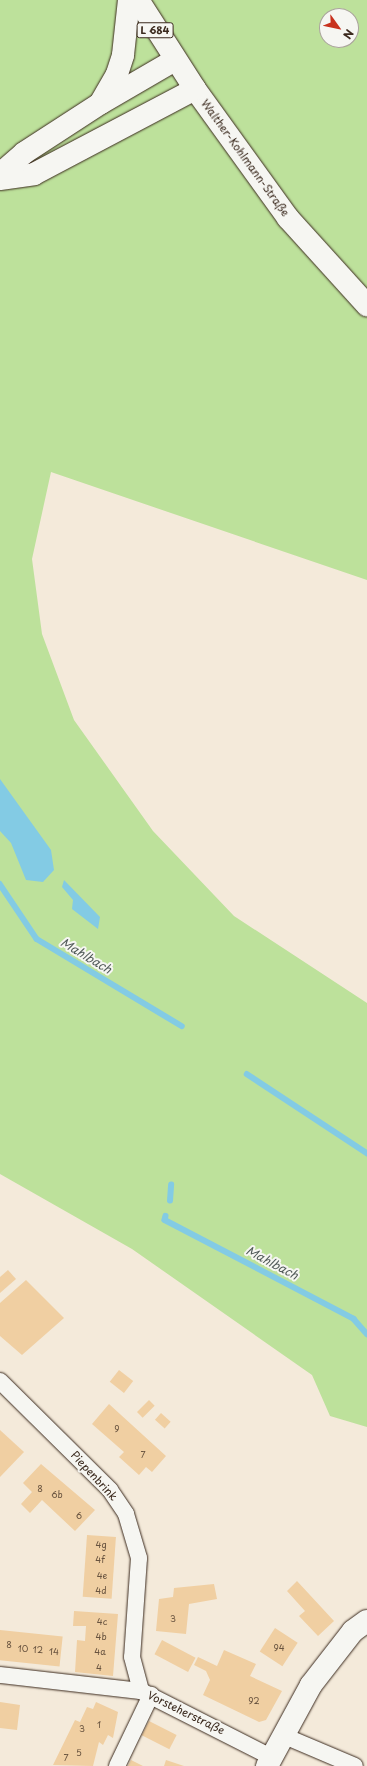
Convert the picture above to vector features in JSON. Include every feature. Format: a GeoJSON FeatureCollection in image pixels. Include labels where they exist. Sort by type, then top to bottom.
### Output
{"type":"FeatureCollection","features":[{"type":"Feature","properties":{"kind":"main road"},"geometry":{"type":"LineString","coordinates":[[101,103],[117,74],[129,0]]}},
{"type":"Feature","properties":{"kind":"main road","name":"Walther-Kohlmann-Straße"},"geometry":{"type":"LineString","coordinates":[[138,0],[175,60],[288,218],[367,305]]}},
{"type":"Feature","properties":{"kind":"main road"},"geometry":{"type":"LineString","coordinates":[[0,174],[24,153],[101,103],[175,60]]}},
{"type":"Feature","properties":{"kind":"main road"},"geometry":{"type":"LineString","coordinates":[[0,179],[34,174],[195,89]]}},
{"type":"Feature","properties":{"kind":"main road"},"geometry":{"type":"LineString","coordinates":[[269,1761],[282,1735],[325,1666],[354,1631],[367,1621]]}},
{"type":"Feature","properties":{"kind":"street","name":"Piepenbrink"},"geometry":{"type":"LineString","coordinates":[[0,1381],[110,1490],[126,1514],[139,1558],[132,1657],[146,1693]]}},
{"type":"Feature","properties":{"kind":"street","name":"Vorsteherstraße"},"geometry":{"type":"LineString","coordinates":[[0,1675],[146,1693],[269,1761]]}},
{"type":"Feature","properties":{"kind":"street"},"geometry":{"type":"LineString","coordinates":[[117,1766],[146,1693]]}},
{"type":"Feature","properties":{"kind":"street"},"geometry":{"type":"LineString","coordinates":[[282,1735],[355,1766]]}},
{"type":"Feature","properties":{"kind":"green space"},"geometry":{"type":"Polygon","coordinates":[[[0,0],[367,0],[367,580],[51,472],[32,559],[42,634],[74,720],[153,831],[234,916],[367,1003],[367,1427],[330,1416],[312,1375],[132,1249],[0,1174],[0,0]]]}},
{"type":"Feature","properties":{"kind":"water"},"geometry":{"type":"Polygon","coordinates":[[[0,779],[51,850],[54,870],[43,882],[26,880],[11,843],[0,831],[0,779]]]}},
{"type":"Feature","properties":{"kind":"water"},"geometry":{"type":"Polygon","coordinates":[[[64,880],[100,917],[98,929],[72,909],[73,900],[62,887],[64,880]]]}},
{"type":"Feature","properties":{"kind":"building"},"geometry":{"type":"Polygon","coordinates":[[[8,1270],[16,1279],[0,1293],[0,1277],[8,1270]]]}},
{"type":"Feature","properties":{"kind":"building"},"geometry":{"type":"Polygon","coordinates":[[[26,1280],[64,1318],[22,1355],[0,1336],[0,1303],[26,1280]]]}},
{"type":"Feature","properties":{"kind":"building"},"geometry":{"type":"Polygon","coordinates":[[[119,1370],[133,1381],[124,1393],[110,1382],[119,1370]]]}},
{"type":"Feature","properties":{"kind":"building"},"geometry":{"type":"Polygon","coordinates":[[[149,1400],[155,1406],[143,1418],[137,1412],[149,1400]]]}},
{"type":"Feature","properties":{"kind":"building"},"geometry":{"type":"Polygon","coordinates":[[[109,1404],[166,1456],[152,1472],[146,1467],[139,1475],[119,1457],[124,1452],[92,1424],[109,1404]]]}},
{"type":"Feature","properties":{"kind":"building"},"geometry":{"type":"Polygon","coordinates":[[[161,1413],[171,1422],[165,1428],[155,1420],[161,1413]]]}},
{"type":"Feature","properties":{"kind":"building"},"geometry":{"type":"Polygon","coordinates":[[[0,1430],[24,1452],[0,1477],[0,1430]]]}},
{"type":"Feature","properties":{"kind":"building"},"geometry":{"type":"Polygon","coordinates":[[[41,1464],[95,1510],[75,1531],[42,1500],[30,1513],[21,1504],[32,1492],[23,1483],[41,1464]]]}},
{"type":"Feature","properties":{"kind":"building"},"geometry":{"type":"Polygon","coordinates":[[[87,1535],[116,1537],[112,1599],[83,1597],[87,1535]]]}},
{"type":"Feature","properties":{"kind":"building"},"geometry":{"type":"Polygon","coordinates":[[[297,1581],[334,1621],[318,1636],[299,1616],[305,1611],[287,1591],[297,1581]]]}},
{"type":"Feature","properties":{"kind":"building"},"geometry":{"type":"Polygon","coordinates":[[[214,1584],[217,1599],[189,1604],[186,1634],[156,1631],[159,1599],[173,1597],[174,1588],[214,1584]]]}},
{"type":"Feature","properties":{"kind":"building"},"geometry":{"type":"Polygon","coordinates":[[[74,1611],[118,1614],[113,1676],[75,1672],[77,1640],[85,1641],[86,1626],[73,1626],[74,1611]]]}},
{"type":"Feature","properties":{"kind":"building"},"geometry":{"type":"Polygon","coordinates":[[[275,1628],[298,1643],[282,1666],[260,1651],[275,1628]]]}},
{"type":"Feature","properties":{"kind":"building"},"geometry":{"type":"Polygon","coordinates":[[[0,1630],[63,1637],[60,1666],[0,1660],[0,1630]]]}},
{"type":"Feature","properties":{"kind":"building"},"geometry":{"type":"Polygon","coordinates":[[[162,1640],[196,1658],[188,1672],[154,1654],[162,1640]]]}},
{"type":"Feature","properties":{"kind":"building"},"geometry":{"type":"Polygon","coordinates":[[[224,1650],[256,1664],[250,1676],[282,1691],[266,1720],[259,1722],[203,1695],[210,1680],[206,1671],[194,1665],[198,1657],[217,1666],[224,1650]]]}},
{"type":"Feature","properties":{"kind":"building"},"geometry":{"type":"Polygon","coordinates":[[[0,1702],[20,1705],[17,1730],[0,1728],[0,1702]]]}},
{"type":"Feature","properties":{"kind":"building"},"geometry":{"type":"Polygon","coordinates":[[[96,1702],[118,1712],[113,1738],[108,1735],[103,1745],[99,1742],[93,1766],[53,1765],[75,1720],[80,1722],[87,1707],[93,1709],[96,1702]]]}},
{"type":"Feature","properties":{"kind":"building"},"geometry":{"type":"Polygon","coordinates":[[[149,1721],[177,1735],[169,1749],[142,1735],[149,1721]]]}},
{"type":"Feature","properties":{"kind":"building"},"geometry":{"type":"Polygon","coordinates":[[[131,1760],[143,1766],[128,1766],[131,1760]]]}},
{"type":"Feature","properties":{"kind":"building"},"geometry":{"type":"Polygon","coordinates":[[[166,1760],[184,1766],[164,1766],[166,1760]]]}},
{"type":"Feature","properties":{"kind":"waterway","name":"Mahlbach"},"geometry":{"type":"LineString","coordinates":[[0,884],[37,939],[182,1026]]}},
{"type":"Feature","properties":{"kind":"waterway"},"geometry":{"type":"LineString","coordinates":[[247,1074],[367,1153]]}},
{"type":"Feature","properties":{"kind":"waterway","name":"Mahlbach"},"geometry":{"type":"LineString","coordinates":[[170,1201],[171,1185]]}},
{"type":"Feature","properties":{"kind":"waterway","name":"Mahlbach"},"geometry":{"type":"LineString","coordinates":[[166,1216],[165,1220],[354,1319],[367,1334]]}}]}
